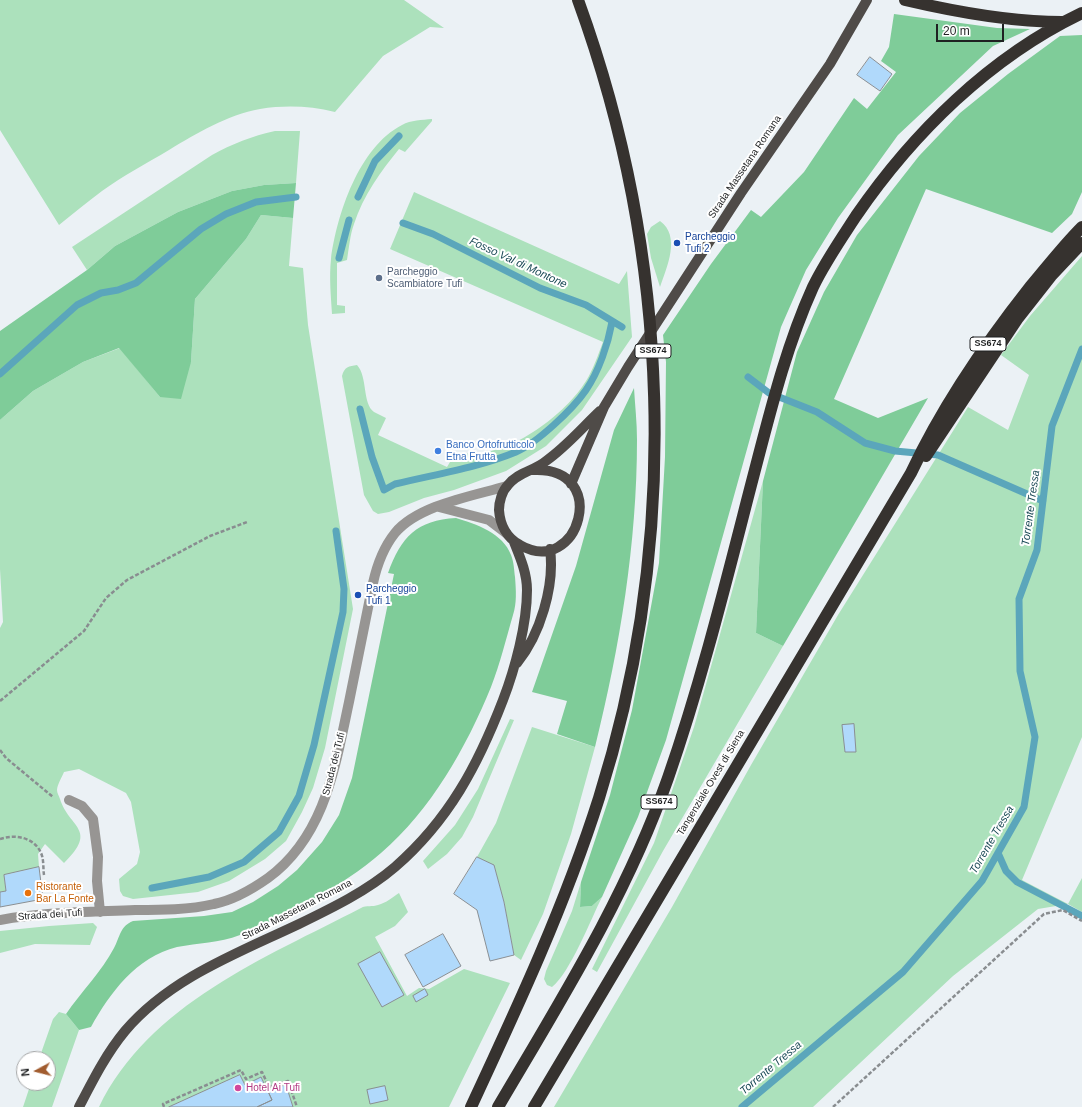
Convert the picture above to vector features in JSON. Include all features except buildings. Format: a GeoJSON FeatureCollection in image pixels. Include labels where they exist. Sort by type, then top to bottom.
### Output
{"type":"FeatureCollection","features":[{"type":"Feature","properties":{"kind":"highway","name":"SS674"},"geometry":{"type":"LineString","coordinates":[[471,1107],[535,969],[564,897],[600,795],[622,708],[639,627],[650,534],[655,444],[652,345],[640,238],[625,163],[603,75],[578,0]]}},
{"type":"Feature","properties":{"kind":"highway"},"geometry":{"type":"LineString","coordinates":[[905,0],[938,8],[1012,18],[1049,22],[1082,22]]}},
{"type":"Feature","properties":{"kind":"highway","name":"SS674"},"geometry":{"type":"LineString","coordinates":[[498,1107],[585,958],[625,882],[654,816],[678,748],[709,647],[777,389],[804,308],[822,270],[862,208],[911,146],[942,113],[975,83],[1051,29],[1082,13]]}},
{"type":"Feature","properties":{"kind":"highway","name":"SS674"},"geometry":{"type":"LineString","coordinates":[[911,473],[937,424],[992,338],[1047,266],[1082,227]]}},
{"type":"Feature","properties":{"kind":"highway","name":"SS674"},"geometry":{"type":"LineString","coordinates":[[911,473],[933,448],[978,376],[1022,313],[1051,276],[1082,243]]}},
{"type":"Feature","properties":{"kind":"highway","name":"Tangenziale Ovest di Siena"},"geometry":{"type":"LineString","coordinates":[[534,1107],[911,473]]}},
{"type":"Feature","properties":{"kind":"main road","name":"Strada Massetana Romana"},"geometry":{"type":"LineString","coordinates":[[571,484],[604,407],[696,261],[830,64],[867,0]]}},
{"type":"Feature","properties":{"kind":"main road","name":"Strada Massetana Romana"},"geometry":{"type":"LineString","coordinates":[[79,1107],[98,1070],[115,1045],[140,1016],[165,994],[227,958],[334,907],[389,872],[416,848],[443,816],[470,776],[493,727],[516,665],[527,589],[524,569],[514,542],[506,532],[501,522],[499,509],[501,497],[507,486],[523,473],[533,470],[547,461],[604,407]]}},
{"type":"Feature","properties":{"kind":"main road","name":"Strada Massetana Romana"},"geometry":{"type":"LineString","coordinates":[[514,542],[525,548],[538,551],[550,549],[562,544],[573,534],[579,522],[580,509],[578,495],[571,484],[563,476],[554,471],[533,470]]}},
{"type":"Feature","properties":{"kind":"main road","name":"Strada Massetana Romana"},"geometry":{"type":"LineString","coordinates":[[516,665],[534,638],[539,624],[552,561],[550,549]]}},
{"type":"Feature","properties":{"kind":"street","name":"Strada dei Tufi"},"geometry":{"type":"LineString","coordinates":[[0,920],[29,915],[151,910],[214,904],[243,894],[258,885],[291,858],[320,813],[333,776],[373,583],[381,555],[395,533],[414,518],[437,507],[507,486]]}},
{"type":"Feature","properties":{"kind":"street"},"geometry":{"type":"LineString","coordinates":[[437,507],[478,516],[489,520],[506,532]]}},
{"type":"Feature","properties":{"kind":"street"},"geometry":{"type":"LineString","coordinates":[[69,800],[82,806],[94,819],[98,857],[97,881],[100,912]]}},
{"type":"Feature","properties":{"kind":"path"},"geometry":{"type":"LineString","coordinates":[[0,701],[84,631],[106,598],[126,580],[210,536],[247,522]]}},
{"type":"Feature","properties":{"kind":"path"},"geometry":{"type":"LineString","coordinates":[[0,750],[6,758],[53,797],[69,800]]}},
{"type":"Feature","properties":{"kind":"path"},"geometry":{"type":"LineString","coordinates":[[0,839],[19,837],[25,838],[34,843],[42,854],[44,875]]}},
{"type":"Feature","properties":{"kind":"path"},"geometry":{"type":"LineString","coordinates":[[833,1107],[1044,914],[1063,910],[1082,921]]}},
{"type":"Feature","properties":{"kind":"path"},"geometry":{"type":"LineString","coordinates":[[164,1107],[163,1104],[241,1070],[246,1079],[262,1072],[269,1087],[288,1081],[297,1107]]}},
{"type":"Feature","properties":{"kind":"green space"},"geometry":{"type":"Polygon","coordinates":[[[0,0],[404,0],[444,28],[430,27],[383,56],[335,112],[307,107],[279,107],[260,109],[224,120],[190,137],[118,180],[96,195],[59,225],[0,130],[0,0]]]}},
{"type":"Feature","properties":{"kind":"green space"},"geometry":{"type":"Polygon","coordinates":[[[894,14],[997,28],[1030,29],[993,46],[898,135],[838,218],[806,270],[781,327],[666,740],[638,817],[602,897],[592,906],[580,907],[581,882],[610,795],[632,710],[659,563],[665,457],[666,362],[663,335],[711,264],[751,210],[761,217],[804,172],[854,98],[867,109],[896,72],[881,61],[889,47],[894,14]]]}},
{"type":"Feature","properties":{"kind":"green space"},"geometry":{"type":"Polygon","coordinates":[[[1082,35],[1082,192],[1072,214],[1052,233],[926,189],[834,399],[878,418],[928,398],[783,646],[756,633],[763,481],[797,352],[824,292],[857,235],[919,156],[960,113],[1008,74],[1060,36],[1082,35]]]}},
{"type":"Feature","properties":{"kind":"green space"},"geometry":{"type":"Polygon","coordinates":[[[432,119],[432,121],[405,152],[399,149],[379,175],[367,194],[353,228],[347,260],[337,263],[337,305],[345,306],[345,313],[332,314],[330,280],[334,241],[345,203],[362,165],[387,135],[405,123],[417,120],[432,119]]]}},
{"type":"Feature","properties":{"kind":"green space"},"geometry":{"type":"Polygon","coordinates":[[[275,131],[300,131],[296,183],[264,185],[232,191],[178,212],[115,246],[87,270],[72,247],[212,155],[242,141],[275,131]]]}},
{"type":"Feature","properties":{"kind":"green space"},"geometry":{"type":"Polygon","coordinates":[[[296,183],[293,218],[261,215],[246,239],[195,299],[191,362],[181,399],[160,397],[119,348],[83,362],[33,391],[0,420],[0,331],[87,270],[115,246],[178,212],[232,191],[264,185],[296,183]]]}},
{"type":"Feature","properties":{"kind":"green space"},"geometry":{"type":"Polygon","coordinates":[[[414,192],[619,284],[627,271],[632,337],[582,410],[546,446],[506,471],[454,490],[424,498],[389,512],[378,514],[373,511],[364,495],[342,376],[347,368],[357,365],[363,376],[366,396],[370,408],[374,412],[386,418],[378,435],[447,467],[456,452],[474,454],[492,451],[511,444],[547,423],[576,395],[586,381],[603,342],[390,249],[414,192]]]}},
{"type":"Feature","properties":{"kind":"green space"},"geometry":{"type":"Polygon","coordinates":[[[261,215],[293,218],[289,266],[303,268],[308,325],[353,609],[325,748],[313,788],[286,841],[265,859],[229,881],[198,892],[133,899],[123,896],[120,891],[119,879],[137,864],[140,852],[131,802],[126,793],[79,769],[64,772],[57,792],[64,809],[78,829],[80,835],[79,843],[74,852],[64,863],[45,844],[38,854],[39,867],[4,875],[6,891],[0,892],[0,628],[3,622],[0,569],[0,420],[33,391],[83,362],[120,348],[160,397],[191,362],[195,299],[246,239],[261,215]]]}},
{"type":"Feature","properties":{"kind":"green space"},"geometry":{"type":"Polygon","coordinates":[[[660,221],[666,227],[670,235],[671,243],[669,261],[660,287],[651,258],[647,234],[651,227],[660,221]]]}},
{"type":"Feature","properties":{"kind":"green space"},"geometry":{"type":"Polygon","coordinates":[[[1082,256],[1082,737],[1022,880],[1068,904],[1038,909],[953,976],[813,1107],[554,1107],[672,907],[751,765],[838,615],[968,407],[1008,430],[1029,375],[1001,355],[1030,316],[1082,256]]]}},
{"type":"Feature","properties":{"kind":"green space"},"geometry":{"type":"Polygon","coordinates":[[[634,388],[637,434],[636,479],[630,556],[619,633],[595,747],[557,734],[567,701],[532,692],[576,566],[614,430],[634,388]]]}},
{"type":"Feature","properties":{"kind":"green space"},"geometry":{"type":"Polygon","coordinates":[[[763,481],[756,633],[783,646],[663,851],[597,972],[592,969],[654,843],[694,727],[763,481]]]}},
{"type":"Feature","properties":{"kind":"green space"},"geometry":{"type":"Polygon","coordinates":[[[456,518],[488,530],[507,547],[513,563],[516,601],[503,651],[491,687],[470,733],[445,777],[431,798],[416,818],[381,853],[332,889],[276,919],[240,935],[232,938],[177,947],[162,952],[149,959],[126,978],[116,989],[98,1014],[91,1027],[79,1030],[66,1014],[104,965],[125,926],[133,921],[204,916],[232,912],[253,902],[278,886],[297,870],[322,842],[339,815],[352,778],[394,574],[388,573],[393,560],[405,540],[421,527],[442,519],[456,518]]]}},
{"type":"Feature","properties":{"kind":"green space"},"geometry":{"type":"Polygon","coordinates":[[[510,719],[514,720],[473,817],[462,837],[447,854],[428,869],[423,861],[455,825],[478,789],[510,719]]]}},
{"type":"Feature","properties":{"kind":"green space"},"geometry":{"type":"Polygon","coordinates":[[[532,727],[595,747],[571,834],[543,914],[521,960],[514,955],[504,902],[494,866],[477,857],[496,823],[532,727]]]}},
{"type":"Feature","properties":{"kind":"green space"},"geometry":{"type":"Polygon","coordinates":[[[1082,878],[1082,912],[1068,904],[1082,878]]]}},
{"type":"Feature","properties":{"kind":"green space"},"geometry":{"type":"Polygon","coordinates":[[[581,882],[580,907],[592,906],[602,897],[573,958],[559,980],[552,987],[547,985],[544,979],[546,971],[572,911],[581,882]]]}},
{"type":"Feature","properties":{"kind":"green space"},"geometry":{"type":"Polygon","coordinates":[[[399,893],[408,912],[395,926],[375,937],[407,996],[419,988],[429,989],[464,969],[510,983],[449,1107],[293,1107],[286,1085],[268,1091],[261,1077],[245,1085],[240,1075],[169,1107],[99,1107],[121,1071],[148,1039],[179,1012],[213,988],[249,966],[361,908],[376,906],[399,893]]]}},
{"type":"Feature","properties":{"kind":"green space"},"geometry":{"type":"Polygon","coordinates":[[[93,923],[97,927],[90,945],[35,944],[0,953],[0,931],[93,923]]]}},
{"type":"Feature","properties":{"kind":"green space"},"geometry":{"type":"Polygon","coordinates":[[[59,1012],[66,1014],[79,1030],[52,1107],[23,1107],[28,1091],[56,1091],[56,1051],[42,1051],[53,1019],[59,1012]]]}},
{"type":"Feature","properties":{"kind":"waterway"},"geometry":{"type":"LineString","coordinates":[[358,197],[375,161],[399,136]]}},
{"type":"Feature","properties":{"kind":"waterway","name":"Fosso Val di Montone"},"geometry":{"type":"LineString","coordinates":[[0,374],[77,305],[101,293],[118,290],[136,283],[201,229],[226,214],[256,202],[296,197]]}},
{"type":"Feature","properties":{"kind":"waterway"},"geometry":{"type":"LineString","coordinates":[[339,258],[349,220]]}},
{"type":"Feature","properties":{"kind":"waterway","name":"Fosso Val di Montone"},"geometry":{"type":"LineString","coordinates":[[403,223],[433,234],[540,288],[586,305],[622,327]]}},
{"type":"Feature","properties":{"kind":"waterway"},"geometry":{"type":"LineString","coordinates":[[360,409],[372,457],[384,490],[395,484],[471,467],[501,458],[525,448],[564,416],[580,398],[591,383],[599,366],[612,322]]}},
{"type":"Feature","properties":{"kind":"waterway","name":"Torrente Tressa"},"geometry":{"type":"LineString","coordinates":[[742,1107],[903,972],[982,881],[1024,807],[1035,737],[1020,671],[1019,599],[1037,550],[1052,426],[1082,349]]}},
{"type":"Feature","properties":{"kind":"waterway","name":"Fosso Val di Montone"},"geometry":{"type":"LineString","coordinates":[[748,377],[769,393],[817,412],[865,443],[895,451],[938,455],[1043,501]]}},
{"type":"Feature","properties":{"kind":"waterway"},"geometry":{"type":"LineString","coordinates":[[152,888],[209,877],[244,862],[279,832],[299,796],[314,745],[343,612],[344,589],[336,531]]}},
{"type":"Feature","properties":{"kind":"waterway"},"geometry":{"type":"LineString","coordinates":[[998,853],[1006,871],[1017,882],[1082,916]]}},
{"type":"Feature","properties":{"kind":"place","name":"Parcheggio Tufi 2"},"geometry":{"type":"Point","coordinates":[677,243]}},
{"type":"Feature","properties":{"kind":"place","name":"Parcheggio Scambiatore Tufi"},"geometry":{"type":"Point","coordinates":[379,278]}},
{"type":"Feature","properties":{"kind":"place","name":"Banco Ortofrutticolo Etna Frutta"},"geometry":{"type":"Point","coordinates":[438,451]}},
{"type":"Feature","properties":{"kind":"place","name":"Parcheggio Tufi 1"},"geometry":{"type":"Point","coordinates":[358,595]}},
{"type":"Feature","properties":{"kind":"place","name":"Ristorante Bar La Fonte"},"geometry":{"type":"Point","coordinates":[28,893]}},
{"type":"Feature","properties":{"kind":"place","name":"Hotel Ai Tufi"},"geometry":{"type":"Point","coordinates":[238,1088]}}]}
